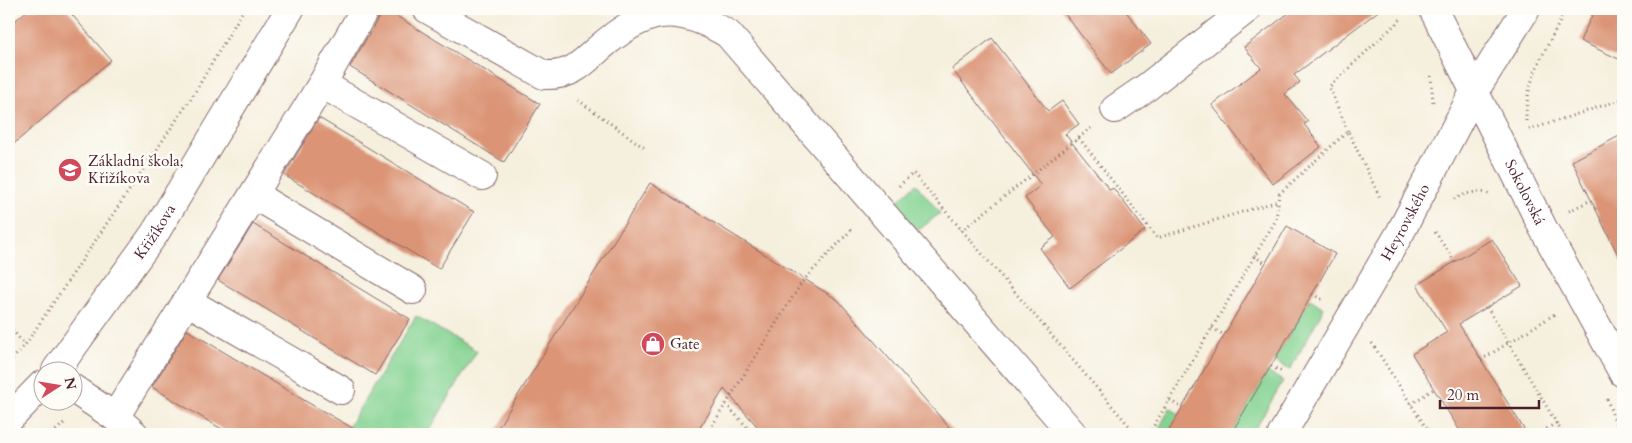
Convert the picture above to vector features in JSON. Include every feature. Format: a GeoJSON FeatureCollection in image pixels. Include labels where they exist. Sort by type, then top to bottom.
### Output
{"type":"FeatureCollection","features":[{"type":"Feature","properties":{"kind":"street","name":"Křižíkova"},"geometry":{"type":"LineString","coordinates":[[63,360],[155,233],[290,9]]}},
{"type":"Feature","properties":{"kind":"street"},"geometry":{"type":"LineString","coordinates":[[82,395],[125,425],[187,301],[322,84],[365,9]]}},
{"type":"Feature","properties":{"kind":"street"},"geometry":{"type":"LineString","coordinates":[[427,9],[544,75],[559,76],[574,70],[620,30],[639,20],[658,14],[684,14],[706,20],[717,17],[728,34],[1073,434]]}},
{"type":"Feature","properties":{"kind":"street"},"geometry":{"type":"LineString","coordinates":[[1115,109],[1147,87],[1247,9]]}},
{"type":"Feature","properties":{"kind":"street","name":"Sokolovská"},"geometry":{"type":"LineString","coordinates":[[1421,9],[1474,92],[1543,228],[1623,373]]}},
{"type":"Feature","properties":{"kind":"street","name":"Heyrovského"},"geometry":{"type":"LineString","coordinates":[[1282,434],[1400,233],[1474,92],[1526,9]]}},
{"type":"Feature","properties":{"kind":"street"},"geometry":{"type":"LineString","coordinates":[[322,84],[482,176]]}},
{"type":"Feature","properties":{"kind":"street"},"geometry":{"type":"LineString","coordinates":[[254,195],[413,290]]}},
{"type":"Feature","properties":{"kind":"street"},"geometry":{"type":"LineString","coordinates":[[187,301],[340,390]]}},
{"type":"Feature","properties":{"kind":"street"},"geometry":{"type":"LineString","coordinates":[[9,419],[32,395]]}},
{"type":"Feature","properties":{"kind":"path"},"geometry":{"type":"LineString","coordinates":[[9,363],[25,345],[192,97],[244,9]]}},
{"type":"Feature","properties":{"kind":"path"},"geometry":{"type":"LineString","coordinates":[[1384,206],[1329,87],[1421,9]]}},
{"type":"Feature","properties":{"kind":"path"},"geometry":{"type":"LineString","coordinates":[[1566,9],[1532,72],[1526,99],[1526,132],[1623,99]]}},
{"type":"Feature","properties":{"kind":"path"},"geometry":{"type":"LineString","coordinates":[[1430,71],[1434,108]]}},
{"type":"Feature","properties":{"kind":"path"},"geometry":{"type":"LineString","coordinates":[[544,75],[646,150]]}},
{"type":"Feature","properties":{"kind":"path"},"geometry":{"type":"LineString","coordinates":[[961,231],[1115,109]]}},
{"type":"Feature","properties":{"kind":"path"},"geometry":{"type":"LineString","coordinates":[[1150,434],[1276,220],[1279,194],[1348,131]]}},
{"type":"Feature","properties":{"kind":"path"},"geometry":{"type":"LineString","coordinates":[[1079,138],[1157,238],[1278,201]]}},
{"type":"Feature","properties":{"kind":"path"},"geometry":{"type":"LineString","coordinates":[[876,207],[913,173],[1136,434]]}},
{"type":"Feature","properties":{"kind":"path"},"geometry":{"type":"LineString","coordinates":[[1449,203],[1464,194],[1485,192],[1494,196]]}},
{"type":"Feature","properties":{"kind":"path"},"geometry":{"type":"LineString","coordinates":[[1564,213],[1591,200]]}},
{"type":"Feature","properties":{"kind":"path"},"geometry":{"type":"LineString","coordinates":[[707,434],[802,282],[832,248],[854,227]]}},
{"type":"Feature","properties":{"kind":"path"},"geometry":{"type":"LineString","coordinates":[[1432,228],[1454,262]]}},
{"type":"Feature","properties":{"kind":"path"},"geometry":{"type":"LineString","coordinates":[[1254,256],[1266,263]]}},
{"type":"Feature","properties":{"kind":"path"},"geometry":{"type":"LineString","coordinates":[[1487,307],[1563,434]]}},
{"type":"Feature","properties":{"kind":"path"},"geometry":{"type":"LineString","coordinates":[[1481,360],[1560,311]]}},
{"type":"Feature","properties":{"kind":"path"},"geometry":{"type":"LineString","coordinates":[[9,326],[25,345]]}},
{"type":"Feature","properties":{"kind":"path"},"geometry":{"type":"LineString","coordinates":[[1212,328],[1224,335]]}},
{"type":"Feature","properties":{"kind":"path"},"geometry":{"type":"LineString","coordinates":[[1368,336],[1430,434]]}},
{"type":"Feature","properties":{"kind":"path"},"geometry":{"type":"LineString","coordinates":[[1411,404],[1434,388]]}},
{"type":"Feature","properties":{"kind":"path"},"geometry":{"type":"LineString","coordinates":[[1170,400],[1182,408]]}},
{"type":"Feature","properties":{"kind":"path"},"geometry":{"type":"LineString","coordinates":[[726,404],[753,434]]}},
{"type":"Feature","properties":{"kind":"path"},"geometry":{"type":"LineString","coordinates":[[1538,434],[1556,423]]}},
{"type":"Feature","properties":{"kind":"green space"},"geometry":{"type":"Polygon","coordinates":[[[916,184],[940,213],[919,230],[894,204],[916,184]]]}},
{"type":"Feature","properties":{"kind":"green space"},"geometry":{"type":"Polygon","coordinates":[[[1310,299],[1324,308],[1290,370],[1274,361],[1310,299]]]}},
{"type":"Feature","properties":{"kind":"green space"},"geometry":{"type":"Polygon","coordinates":[[[416,316],[477,351],[427,434],[344,434],[416,316]]]}},
{"type":"Feature","properties":{"kind":"green space"},"geometry":{"type":"Polygon","coordinates":[[[1267,372],[1283,381],[1252,434],[1231,434],[1267,372]]]}},
{"type":"Feature","properties":{"kind":"green space"},"geometry":{"type":"Polygon","coordinates":[[[1170,408],[1179,414],[1167,434],[1156,434],[1170,408]]]}},
{"type":"Feature","properties":{"kind":"building"},"geometry":{"type":"Polygon","coordinates":[[[29,9],[67,9],[111,60],[9,148],[9,26],[29,9]]]}},
{"type":"Feature","properties":{"kind":"building"},"geometry":{"type":"Polygon","coordinates":[[[381,9],[385,9],[540,104],[504,162],[350,67],[379,17],[381,9]]]}},
{"type":"Feature","properties":{"kind":"building"},"geometry":{"type":"Polygon","coordinates":[[[1061,9],[1124,9],[1151,44],[1111,74],[1061,9]]]}},
{"type":"Feature","properties":{"kind":"building"},"geometry":{"type":"Polygon","coordinates":[[[1294,9],[1381,9],[1294,75],[1300,82],[1285,94],[1308,122],[1304,124],[1321,147],[1273,184],[1212,105],[1261,68],[1244,47],[1294,9]]]}},
{"type":"Feature","properties":{"kind":"building"},"geometry":{"type":"Polygon","coordinates":[[[1595,9],[1623,9],[1623,61],[1580,41],[1595,9]]]}},
{"type":"Feature","properties":{"kind":"building"},"geometry":{"type":"Polygon","coordinates":[[[992,38],[1048,111],[1062,101],[1079,124],[1065,134],[1110,190],[1113,188],[1145,230],[1070,288],[1040,248],[1055,237],[1025,198],[1041,185],[952,69],[992,38]]]}},
{"type":"Feature","properties":{"kind":"building"},"geometry":{"type":"Polygon","coordinates":[[[319,118],[474,212],[439,269],[284,175],[319,118]]]}},
{"type":"Feature","properties":{"kind":"building"},"geometry":{"type":"Polygon","coordinates":[[[1623,134],[1623,265],[1572,161],[1623,134]]]}},
{"type":"Feature","properties":{"kind":"building"},"geometry":{"type":"Polygon","coordinates":[[[650,183],[838,300],[955,434],[764,434],[724,389],[696,434],[494,434],[650,183]]]}},
{"type":"Feature","properties":{"kind":"building"},"geometry":{"type":"Polygon","coordinates":[[[253,224],[410,319],[375,375],[218,280],[253,224]]]}},
{"type":"Feature","properties":{"kind":"building"},"geometry":{"type":"Polygon","coordinates":[[[1287,226],[1335,254],[1292,330],[1231,434],[1167,434],[1287,226]]]}},
{"type":"Feature","properties":{"kind":"building"},"geometry":{"type":"Polygon","coordinates":[[[1492,239],[1522,286],[1459,324],[1527,434],[1462,434],[1412,354],[1447,332],[1417,285],[1492,239]]]}},
{"type":"Feature","properties":{"kind":"building"},"geometry":{"type":"Polygon","coordinates":[[[187,330],[363,434],[231,434],[213,424],[152,387],[187,330]]]}},
{"type":"Feature","properties":{"kind":"place","name":"Základní škola, Křižíkova"},"geometry":{"type":"Point","coordinates":[70,170]}},
{"type":"Feature","properties":{"kind":"place","name":"Gate"},"geometry":{"type":"Point","coordinates":[653,344]}}]}
